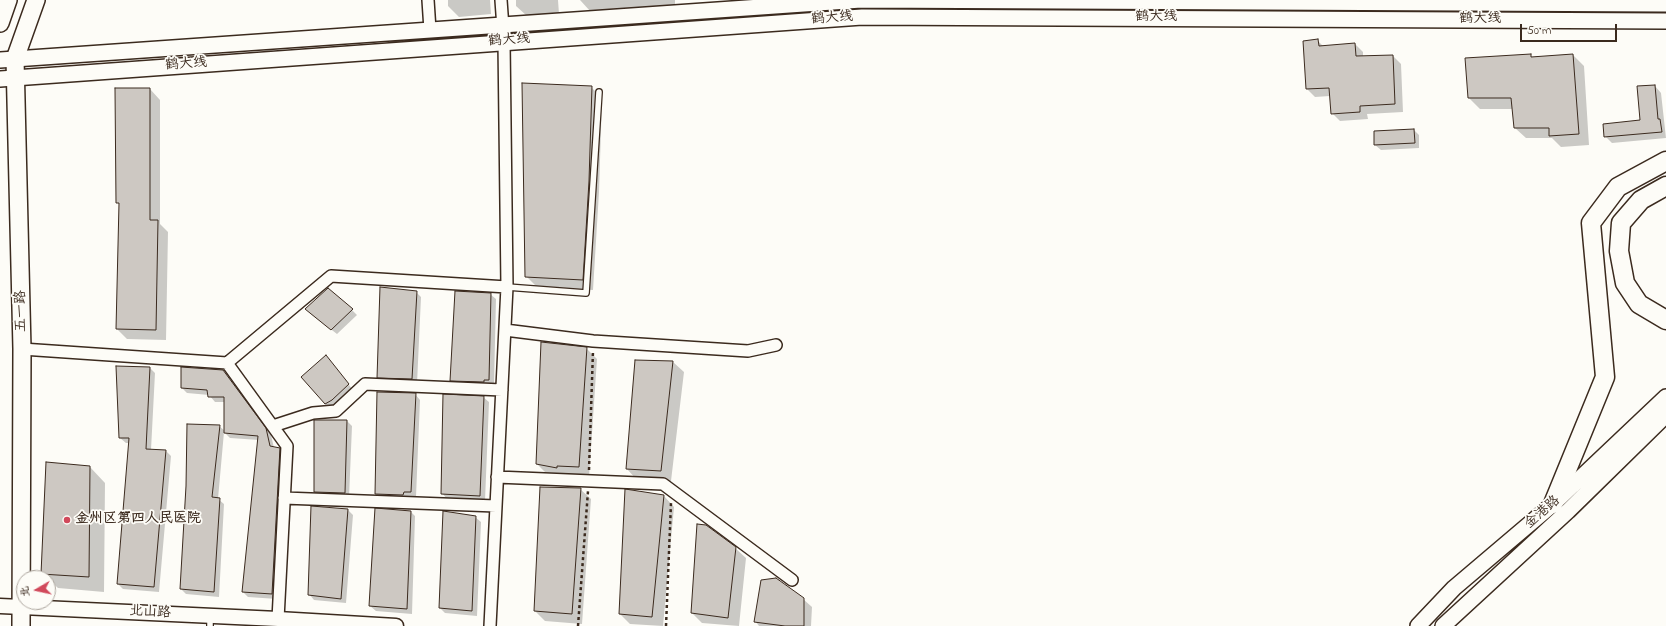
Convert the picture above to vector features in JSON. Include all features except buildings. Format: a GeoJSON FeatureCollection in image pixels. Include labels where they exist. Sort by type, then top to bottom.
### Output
{"type":"FeatureCollection","features":[{"type":"Feature","properties":{"kind":"highway"},"geometry":{"type":"LineString","coordinates":[[1554,504],[1606,377],[1591,223],[1618,187],[1666,161]]}},
{"type":"Feature","properties":{"kind":"highway"},"geometry":{"type":"LineString","coordinates":[[1666,186],[1641,200],[1620,223],[1619,251],[1626,283],[1639,304],[1666,320]]}},
{"type":"Feature","properties":{"kind":"main road"},"geometry":{"type":"LineString","coordinates":[[0,23],[8,0]]}},
{"type":"Feature","properties":{"kind":"main road","name":"五一路"},"geometry":{"type":"LineString","coordinates":[[21,570],[22,349],[7,60],[36,0]]}},
{"type":"Feature","properties":{"kind":"main road","name":"鹤大线"},"geometry":{"type":"LineString","coordinates":[[7,60],[861,0],[1358,1],[1666,4]]}},
{"type":"Feature","properties":{"kind":"main road","name":"鹤大线"},"geometry":{"type":"LineString","coordinates":[[8,78],[862,17],[1666,21]]}},
{"type":"Feature","properties":{"kind":"main road","name":"金港路"},"geometry":{"type":"LineString","coordinates":[[1418,626],[1454,588],[1554,504],[1666,397]]}},
{"type":"Feature","properties":{"kind":"main road","name":"金港路"},"geometry":{"type":"LineString","coordinates":[[1443,626],[1568,511],[1666,416]]}},
{"type":"Feature","properties":{"kind":"main road","name":"五一路"},"geometry":{"type":"LineString","coordinates":[[21,610],[21,626]]}},
{"type":"Feature","properties":{"kind":"street"},"geometry":{"type":"LineString","coordinates":[[428,0],[430,30]]}},
{"type":"Feature","properties":{"kind":"street"},"geometry":{"type":"LineString","coordinates":[[490,626],[507,286],[504,42],[501,0]]}},
{"type":"Feature","properties":{"kind":"street"},"geometry":{"type":"LineString","coordinates":[[1358,1],[1358,19]]}},
{"type":"Feature","properties":{"kind":"street"},"geometry":{"type":"LineString","coordinates":[[22,349],[227,363],[331,276],[507,286]]}},
{"type":"Feature","properties":{"kind":"street"},"geometry":{"type":"LineString","coordinates":[[505,330],[593,341],[748,351],[776,345]]}},
{"type":"Feature","properties":{"kind":"street"},"geometry":{"type":"LineString","coordinates":[[227,363],[286,446],[278,618]]}},
{"type":"Feature","properties":{"kind":"street"},"geometry":{"type":"LineString","coordinates":[[273,426],[313,413],[336,411],[365,384],[502,390]]}},
{"type":"Feature","properties":{"kind":"street"},"geometry":{"type":"LineString","coordinates":[[497,477],[662,484],[792,580]]}},
{"type":"Feature","properties":{"kind":"street"},"geometry":{"type":"LineString","coordinates":[[284,498],[496,506]]}},
{"type":"Feature","properties":{"kind":"street","name":"北山路"},"geometry":{"type":"LineString","coordinates":[[0,606],[16,607]]}},
{"type":"Feature","properties":{"kind":"street","name":"北山路"},"geometry":{"type":"LineString","coordinates":[[56,610],[210,621],[278,618],[396,626]]}},
{"type":"Feature","properties":{"kind":"lane"},"geometry":{"type":"LineString","coordinates":[[507,286],[586,294],[599,92]]}},
{"type":"Feature","properties":{"kind":"path"},"geometry":{"type":"LineString","coordinates":[[578,626],[588,481],[593,341]]}},
{"type":"Feature","properties":{"kind":"path"},"geometry":{"type":"LineString","coordinates":[[666,626],[672,491]]}},
{"type":"Feature","properties":{"kind":"place","name":"金州区第四人民医院"},"geometry":{"type":"Point","coordinates":[67,520]}}]}
